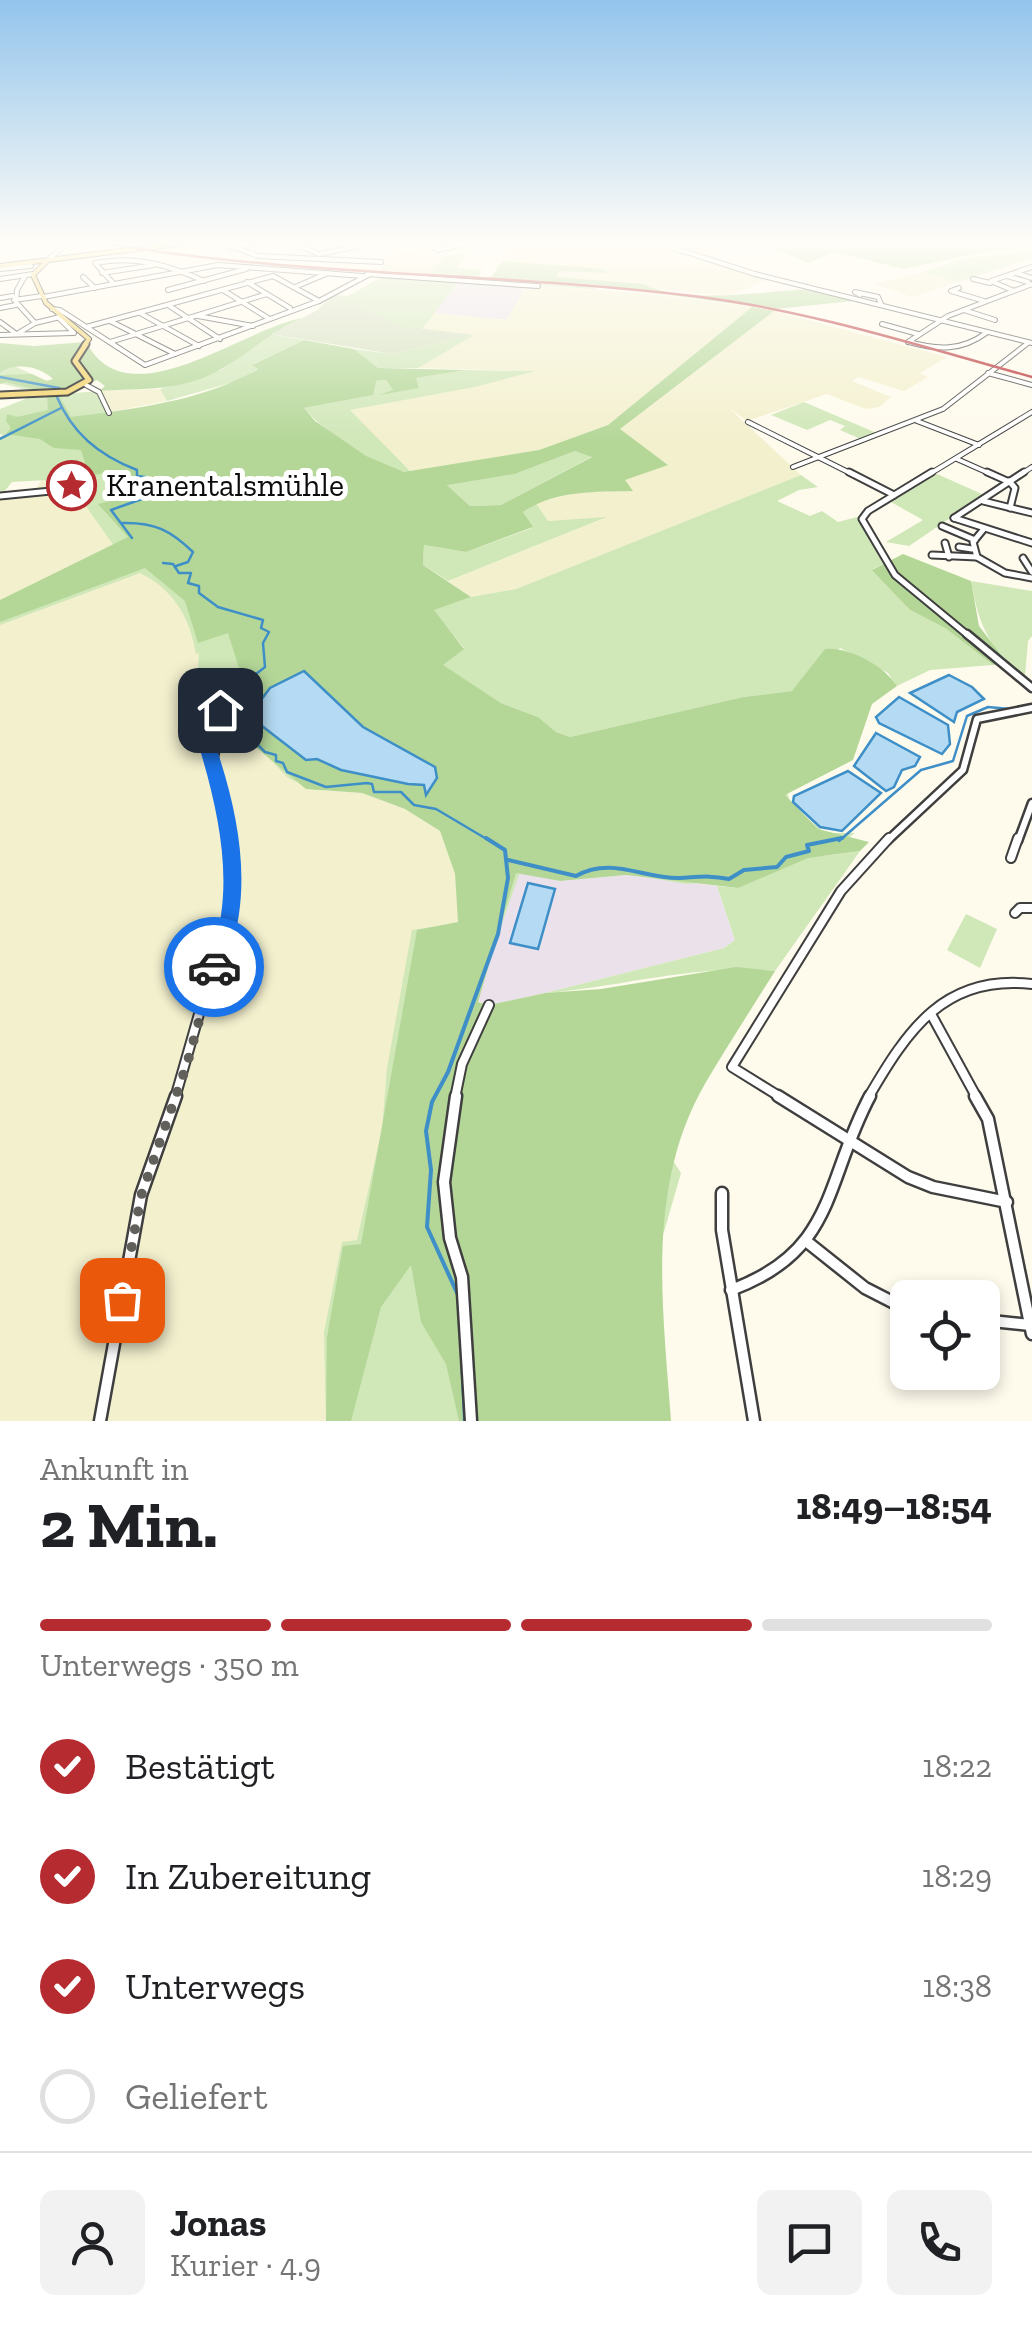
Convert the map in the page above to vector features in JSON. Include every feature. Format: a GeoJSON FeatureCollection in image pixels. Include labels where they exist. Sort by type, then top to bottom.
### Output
{"type":"FeatureCollection","features":[{"type":"Feature","properties":{"kind":"main road"},"geometry":{"type":"LineString","coordinates":[[0,396],[60,393],[86,384],[88,378],[75,361],[90,339],[52,309]]}},
{"type":"Feature","properties":{"kind":"street"},"geometry":{"type":"LineString","coordinates":[[23,309],[35,323]]}},
{"type":"Feature","properties":{"kind":"street"},"geometry":{"type":"LineString","coordinates":[[55,309],[145,365],[288,309]]}},
{"type":"Feature","properties":{"kind":"street"},"geometry":{"type":"LineString","coordinates":[[86,327],[148,309]]}},
{"type":"Feature","properties":{"kind":"street"},"geometry":{"type":"LineString","coordinates":[[176,309],[220,339]]}},
{"type":"Feature","properties":{"kind":"street"},"geometry":{"type":"LineString","coordinates":[[109,342],[214,309]]}},
{"type":"Feature","properties":{"kind":"street"},"geometry":{"type":"LineString","coordinates":[[254,309],[269,318]]}},
{"type":"Feature","properties":{"kind":"street"},"geometry":{"type":"LineString","coordinates":[[899,309],[1030,343]]}},
{"type":"Feature","properties":{"kind":"street"},"geometry":{"type":"LineString","coordinates":[[987,332],[971,346],[928,348],[908,342],[963,310],[996,320]]}},
{"type":"Feature","properties":{"kind":"street"},"geometry":{"type":"LineString","coordinates":[[138,312],[200,346]]}},
{"type":"Feature","properties":{"kind":"street"},"geometry":{"type":"LineString","coordinates":[[197,316],[253,326]]}},
{"type":"Feature","properties":{"kind":"street"},"geometry":{"type":"LineString","coordinates":[[0,335],[75,332],[60,317],[35,323],[15,334]]}},
{"type":"Feature","properties":{"kind":"street"},"geometry":{"type":"LineString","coordinates":[[109,321],[176,355]]}},
{"type":"Feature","properties":{"kind":"street"},"geometry":{"type":"LineString","coordinates":[[0,322],[15,334]]}},
{"type":"Feature","properties":{"kind":"street"},"geometry":{"type":"LineString","coordinates":[[882,324],[920,334]]}},
{"type":"Feature","properties":{"kind":"street"},"geometry":{"type":"LineString","coordinates":[[792,468],[943,408],[986,372],[1030,343]]}},
{"type":"Feature","properties":{"kind":"street"},"geometry":{"type":"LineString","coordinates":[[986,372],[1032,385]]}},
{"type":"Feature","properties":{"kind":"street"},"geometry":{"type":"LineString","coordinates":[[86,384],[96,390],[110,413]]}},
{"type":"Feature","properties":{"kind":"street"},"geometry":{"type":"LineString","coordinates":[[74,390],[96,390]]}},
{"type":"Feature","properties":{"kind":"street"},"geometry":{"type":"LineString","coordinates":[[1031,414],[868,511],[862,520],[890,570],[1032,688]]}},
{"type":"Feature","properties":{"kind":"street"},"geometry":{"type":"LineString","coordinates":[[916,420],[979,445]]}},
{"type":"Feature","properties":{"kind":"street"},"geometry":{"type":"LineString","coordinates":[[748,422],[895,496]]}},
{"type":"Feature","properties":{"kind":"street"},"geometry":{"type":"LineString","coordinates":[[957,459],[1015,488],[1010,508]]}},
{"type":"Feature","properties":{"kind":"street"},"geometry":{"type":"LineString","coordinates":[[1032,466],[954,518],[1032,543]]}},
{"type":"Feature","properties":{"kind":"street"},"geometry":{"type":"LineString","coordinates":[[1023,473],[1032,475]]}},
{"type":"Feature","properties":{"kind":"street"},"geometry":{"type":"LineString","coordinates":[[0,496],[40,495],[62,489],[78,495]]}},
{"type":"Feature","properties":{"kind":"street"},"geometry":{"type":"LineString","coordinates":[[982,500],[1032,513]]}},
{"type":"Feature","properties":{"kind":"street"},"geometry":{"type":"LineString","coordinates":[[942,526],[974,540]]}},
{"type":"Feature","properties":{"kind":"street"},"geometry":{"type":"LineString","coordinates":[[977,557],[972,549],[974,540],[983,530]]}},
{"type":"Feature","properties":{"kind":"street"},"geometry":{"type":"LineString","coordinates":[[946,543],[949,557]]}},
{"type":"Feature","properties":{"kind":"street"},"geometry":{"type":"LineString","coordinates":[[959,548],[972,549]]}},
{"type":"Feature","properties":{"kind":"street"},"geometry":{"type":"LineString","coordinates":[[932,556],[977,557],[1010,575],[1032,575],[1023,558]]}},
{"type":"Feature","properties":{"kind":"street"},"geometry":{"type":"LineString","coordinates":[[1002,562],[1010,575]]}},
{"type":"Feature","properties":{"kind":"street"},"geometry":{"type":"LineString","coordinates":[[1007,1202],[933,1187],[908,1177],[732,1067],[841,891],[897,830],[963,770],[977,719],[1032,708]]}},
{"type":"Feature","properties":{"kind":"street"},"geometry":{"type":"LineString","coordinates":[[100,1421],[141,1196],[187,1064],[207,986],[230,920],[230,835],[210,753],[220,734],[234,720],[230,712],[220,710]]}},
{"type":"Feature","properties":{"kind":"street"},"geometry":{"type":"LineString","coordinates":[[1011,858],[1032,803]]}},
{"type":"Feature","properties":{"kind":"street"},"geometry":{"type":"LineString","coordinates":[[1015,913],[1020,908],[1032,908]]}},
{"type":"Feature","properties":{"kind":"street"},"geometry":{"type":"LineString","coordinates":[[731,1290],[760,1280],[815,1232],[848,1141],[876,1083],[930,1014],[953,994],[979,984],[1003,980],[1032,984]]}},
{"type":"Feature","properties":{"kind":"street"},"geometry":{"type":"LineString","coordinates":[[471,1421],[462,1277],[450,1238],[444,1182],[450,1116],[462,1064],[489,1005]]}},
{"type":"Feature","properties":{"kind":"street"},"geometry":{"type":"LineString","coordinates":[[930,1014],[988,1118],[1031,1329],[1000,1323]]}},
{"type":"Feature","properties":{"kind":"street"},"geometry":{"type":"LineString","coordinates":[[722,1193],[722,1230],[754,1421]]}},
{"type":"Feature","properties":{"kind":"street"},"geometry":{"type":"LineString","coordinates":[[806,1242],[865,1288],[890,1301]]}},
{"type":"Feature","properties":{"kind":"shaded area"},"geometry":{"type":"Polygon","coordinates":[[[436,309],[513,309],[507,320],[433,313],[436,309]]]}},
{"type":"Feature","properties":{"kind":"shaded area"},"geometry":{"type":"Polygon","coordinates":[[[513,309],[749,309],[608,425],[539,450],[411,472],[349,410],[475,387],[529,371],[418,368],[472,335],[421,330],[433,313],[506,320],[513,309]]]}},
{"type":"Feature","properties":{"kind":"shaded area"},"geometry":{"type":"Polygon","coordinates":[[[774,311],[947,357],[920,373],[928,377],[904,391],[859,377],[852,381],[891,397],[879,407],[866,409],[827,394],[747,421],[729,408],[801,475],[516,589],[471,597],[448,581],[603,519],[548,521],[536,503],[578,492],[632,491],[624,480],[667,464],[619,429],[774,311]]]}},
{"type":"Feature","properties":{"kind":"shaded area"},"geometry":{"type":"Polygon","coordinates":[[[160,389],[167,401],[110,412],[99,391],[160,389]]]}},
{"type":"Feature","properties":{"kind":"shaded area"},"geometry":{"type":"Polygon","coordinates":[[[84,477],[129,537],[0,600],[0,497],[33,496],[41,480],[84,477]]]}},
{"type":"Feature","properties":{"kind":"shaded area"},"geometry":{"type":"Polygon","coordinates":[[[144,568],[185,601],[306,789],[362,793],[405,809],[440,831],[455,874],[459,923],[361,1245],[327,1337],[326,1421],[0,1421],[0,622],[144,568]]]}},
{"type":"Feature","properties":{"kind":"shaded area"},"geometry":{"type":"Polygon","coordinates":[[[516,872],[560,881],[626,875],[717,886],[735,940],[724,948],[489,1005],[477,1001],[516,872]]]}},
{"type":"Feature","properties":{"kind":"green space"},"geometry":{"type":"Polygon","coordinates":[[[364,309],[437,309],[421,330],[399,326],[364,309]]]}},
{"type":"Feature","properties":{"kind":"green space"},"geometry":{"type":"Polygon","coordinates":[[[364,309],[399,326],[474,335],[392,354],[271,334],[316,311],[364,309]]]}},
{"type":"Feature","properties":{"kind":"green space"},"geometry":{"type":"Polygon","coordinates":[[[749,309],[774,311],[620,429],[668,465],[625,480],[633,491],[576,494],[548,500],[523,512],[533,527],[466,552],[424,545],[423,565],[471,597],[434,610],[464,649],[443,665],[501,703],[538,717],[556,732],[570,737],[743,697],[792,691],[825,649],[866,659],[897,686],[872,704],[853,760],[785,795],[818,829],[869,842],[860,851],[808,858],[738,888],[626,875],[560,881],[516,873],[478,1002],[489,1005],[545,993],[601,989],[736,967],[775,971],[706,1082],[674,1163],[666,1205],[662,1291],[671,1421],[459,1421],[446,1364],[421,1322],[411,1265],[381,1307],[351,1421],[326,1421],[327,1337],[343,1246],[361,1244],[417,930],[458,922],[455,874],[440,831],[405,809],[362,793],[306,789],[252,744],[236,720],[251,689],[245,687],[228,633],[198,643],[185,601],[145,568],[0,622],[0,600],[128,537],[98,504],[134,495],[110,472],[84,477],[87,469],[81,450],[54,448],[40,439],[6,434],[11,428],[7,414],[17,417],[48,410],[47,396],[58,394],[71,417],[191,396],[237,380],[258,369],[252,365],[304,340],[354,349],[378,368],[466,370],[416,378],[419,388],[379,395],[393,390],[386,380],[376,381],[373,395],[304,408],[315,421],[366,456],[404,472],[539,450],[608,425],[749,309]],[[575,451],[515,474],[447,485],[470,506],[501,505],[592,457],[575,451]],[[304,671],[256,702],[249,716],[341,770],[431,785],[435,767],[363,727],[304,671]]]}},
{"type":"Feature","properties":{"kind":"green space"},"geometry":{"type":"Polygon","coordinates":[[[303,318],[223,368],[178,385],[99,391],[105,386],[97,380],[73,390],[48,393],[6,382],[0,384],[0,375],[32,374],[46,381],[53,379],[26,367],[12,367],[0,373],[0,343],[34,346],[86,342],[105,364],[129,373],[158,372],[303,318]]]}},
{"type":"Feature","properties":{"kind":"green space"},"geometry":{"type":"Polygon","coordinates":[[[271,334],[304,340],[253,364],[259,368],[237,381],[167,401],[160,389],[221,370],[271,334]]]}},
{"type":"Feature","properties":{"kind":"green space"},"geometry":{"type":"Polygon","coordinates":[[[474,335],[418,368],[378,368],[354,349],[392,354],[474,335]]]}},
{"type":"Feature","properties":{"kind":"green space"},"geometry":{"type":"Polygon","coordinates":[[[0,360],[75,393],[99,391],[110,412],[381,689],[787,792],[791,805],[825,833],[855,833],[824,856],[860,851],[775,971],[718,970],[545,993],[724,948],[735,940],[717,886],[738,888],[754,880],[685,884],[619,872],[522,866],[473,1007],[576,1010],[681,1173],[664,1232],[624,1300],[471,1421],[326,1421],[324,1332],[342,1242],[357,1240],[382,1129],[387,1068],[412,930],[459,923],[460,876],[447,832],[417,811],[363,787],[314,790],[288,778],[234,722],[214,747],[210,746],[195,712],[199,653],[196,654],[189,628],[171,596],[140,573],[0,625],[0,600],[114,546],[81,499],[73,496],[82,478],[12,482],[0,497],[0,409],[33,396],[51,396],[0,383],[0,360]]]}},
{"type":"Feature","properties":{"kind":"green space"},"geometry":{"type":"Polygon","coordinates":[[[466,370],[535,371],[475,387],[350,410],[411,472],[385,466],[353,449],[304,408],[372,395],[375,381],[387,380],[393,390],[419,387],[415,378],[466,370]]]}},
{"type":"Feature","properties":{"kind":"green space"},"geometry":{"type":"Polygon","coordinates":[[[804,402],[879,434],[863,440],[840,430],[845,426],[830,420],[807,430],[771,415],[804,402]]]}},
{"type":"Feature","properties":{"kind":"green space"},"geometry":{"type":"Polygon","coordinates":[[[575,451],[593,456],[501,505],[470,506],[446,484],[515,474],[575,451]]]}},
{"type":"Feature","properties":{"kind":"green space"},"geometry":{"type":"Polygon","coordinates":[[[937,474],[984,495],[909,546],[886,542],[923,520],[891,502],[937,474]]]}},
{"type":"Feature","properties":{"kind":"green space"},"geometry":{"type":"Polygon","coordinates":[[[801,475],[818,487],[799,490],[777,501],[810,516],[822,511],[838,522],[857,517],[883,564],[873,569],[910,610],[945,628],[993,665],[930,670],[897,686],[888,673],[840,648],[792,691],[743,697],[570,737],[556,732],[538,717],[501,703],[442,665],[464,648],[433,610],[471,597],[516,589],[801,475]]]}},
{"type":"Feature","properties":{"kind":"green space"},"geometry":{"type":"Polygon","coordinates":[[[536,503],[548,521],[607,517],[448,581],[423,565],[424,545],[466,552],[532,528],[523,512],[536,503]]]}},
{"type":"Feature","properties":{"kind":"green space"},"geometry":{"type":"Polygon","coordinates":[[[903,554],[971,581],[979,626],[1006,661],[993,665],[945,628],[910,610],[872,570],[903,554]]]}},
{"type":"Feature","properties":{"kind":"green space"},"geometry":{"type":"Polygon","coordinates":[[[971,581],[1032,591],[1032,636],[1028,641],[1025,676],[987,635],[971,581]]]}},
{"type":"Feature","properties":{"kind":"green space"},"geometry":{"type":"Polygon","coordinates":[[[966,914],[997,929],[980,968],[947,950],[966,914]]]}},
{"type":"Feature","properties":{"kind":"water"},"geometry":{"type":"Polygon","coordinates":[[[304,671],[363,727],[435,767],[437,778],[426,795],[424,785],[341,770],[317,759],[306,760],[249,716],[270,688],[304,671]]]}},
{"type":"Feature","properties":{"kind":"water"},"geometry":{"type":"Polygon","coordinates":[[[949,675],[972,687],[984,699],[957,712],[954,722],[910,693],[949,675]]]}},
{"type":"Feature","properties":{"kind":"water"},"geometry":{"type":"Polygon","coordinates":[[[899,697],[948,725],[950,744],[942,754],[879,723],[876,717],[899,697]]]}},
{"type":"Feature","properties":{"kind":"water"},"geometry":{"type":"Polygon","coordinates":[[[876,733],[920,757],[915,766],[902,770],[894,787],[886,791],[854,766],[876,733]]]}},
{"type":"Feature","properties":{"kind":"water"},"geometry":{"type":"Polygon","coordinates":[[[848,771],[881,793],[842,831],[820,827],[793,802],[794,796],[848,771]]]}},
{"type":"Feature","properties":{"kind":"water"},"geometry":{"type":"Polygon","coordinates":[[[528,883],[555,889],[538,949],[510,943],[528,883]]]}},
{"type":"Feature","properties":{"kind":"waterway"},"geometry":{"type":"LineString","coordinates":[[0,377],[59,388],[56,395],[62,409],[78,431],[98,450],[137,470],[137,476],[145,477],[138,483],[145,496],[142,499],[111,510],[132,538]]}},
{"type":"Feature","properties":{"kind":"waterway"},"geometry":{"type":"LineString","coordinates":[[0,439],[61,408]]}},
{"type":"Feature","properties":{"kind":"waterway"},"geometry":{"type":"LineString","coordinates":[[122,523],[152,526],[177,538],[193,552],[188,562],[176,566]]}},
{"type":"Feature","properties":{"kind":"waterway"},"geometry":{"type":"LineString","coordinates":[[163,563],[173,564],[179,573],[191,573],[188,583],[199,586],[199,593],[218,607],[263,620],[261,628],[269,632],[263,643],[265,667],[256,674],[239,726],[265,752],[276,755],[276,761],[283,763],[287,772],[326,787],[367,783],[372,784],[374,792],[401,792],[414,805],[436,809],[490,841]]}},
{"type":"Feature","properties":{"kind":"waterway"},"geometry":{"type":"LineString","coordinates":[[839,841],[921,770],[953,761],[967,716],[988,707],[1010,709]]}},
{"type":"Feature","properties":{"kind":"waterway"},"geometry":{"type":"LineString","coordinates":[[458,1295],[427,1227],[431,1170],[426,1131],[432,1102],[448,1072],[498,934],[508,878],[505,850],[486,838]]}},
{"type":"Feature","properties":{"kind":"waterway"},"geometry":{"type":"LineString","coordinates":[[508,860],[576,876],[589,870],[615,868],[666,877],[729,879],[744,870],[777,867],[786,857],[809,851],[807,845],[842,838]]}},
{"type":"Feature","properties":{"kind":"waterway"},"geometry":{"type":"LineString","coordinates":[[462,1358],[465,1421]]}},
{"type":"Feature","properties":{"kind":"railway"},"geometry":{"type":"LineString","coordinates":[[771,309],[906,341],[1032,377]]}},
{"type":"Feature","properties":{"kind":"way so far"},"geometry":{"type":"LineString","coordinates":[[122,1300],[141,1196],[187,1064],[214,967]]}},
{"type":"Feature","properties":{"kind":"place","name":"Kranentalsmühle"},"geometry":{"type":"Point","coordinates":[71,485]}},
{"type":"Feature","properties":{"kind":"route"},"geometry":{"type":"LineString","coordinates":[[214,967],[226,938],[232,898],[226,806],[210,753],[220,734],[234,720],[230,712],[220,710]]}}]}
